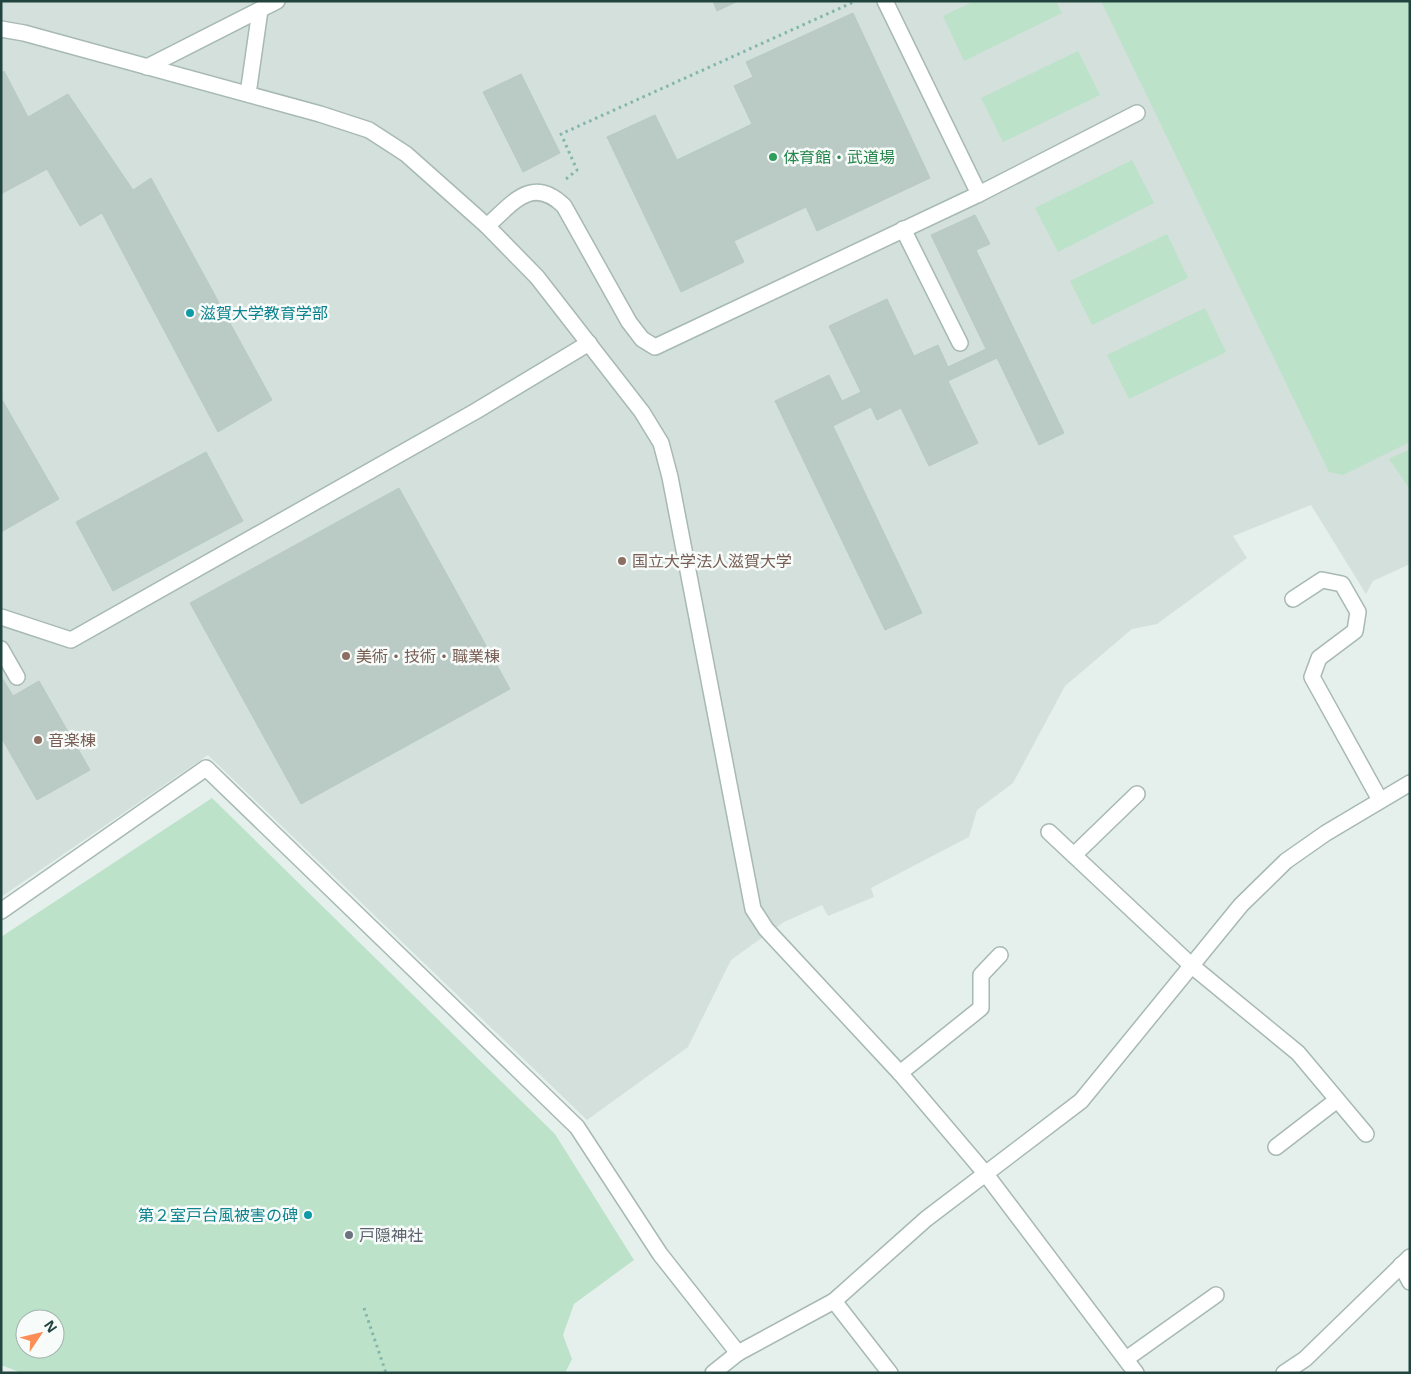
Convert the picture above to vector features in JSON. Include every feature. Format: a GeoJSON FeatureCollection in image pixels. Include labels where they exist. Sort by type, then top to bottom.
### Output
{"type":"FeatureCollection","features":[{"type":"Feature","properties":{"kind":"street"},"geometry":{"type":"LineString","coordinates":[[148,67],[277,1]]}},
{"type":"Feature","properties":{"kind":"street"},"geometry":{"type":"LineString","coordinates":[[885,1],[979,194]]}},
{"type":"Feature","properties":{"kind":"street"},"geometry":{"type":"LineString","coordinates":[[248,94],[260,10]]}},
{"type":"Feature","properties":{"kind":"street"},"geometry":{"type":"LineString","coordinates":[[1,29],[24,33],[248,94],[368,130],[406,154],[487,226],[537,277],[642,412],[661,443],[672,487],[753,909],[766,929],[900,1073],[986,1173],[1136,1373]]}},
{"type":"Feature","properties":{"kind":"street"},"geometry":{"type":"LineString","coordinates":[[487,226],[527,192],[540,190],[554,196],[564,206],[629,322],[642,339],[655,347],[979,194],[1137,113]]}},
{"type":"Feature","properties":{"kind":"street"},"geometry":{"type":"LineString","coordinates":[[903,229],[960,343]]}},
{"type":"Feature","properties":{"kind":"street"},"geometry":{"type":"LineString","coordinates":[[1,617],[71,640],[476,411],[589,343]]}},
{"type":"Feature","properties":{"kind":"street"},"geometry":{"type":"LineString","coordinates":[[1294,599],[1322,580],[1342,584],[1358,612],[1355,631],[1319,658],[1312,677],[1380,800]]}},
{"type":"Feature","properties":{"kind":"street"},"geometry":{"type":"LineString","coordinates":[[1,649],[18,678]]}},
{"type":"Feature","properties":{"kind":"street"},"geometry":{"type":"LineString","coordinates":[[1,911],[206,768],[577,1127],[660,1254],[738,1352]]}},
{"type":"Feature","properties":{"kind":"street"},"geometry":{"type":"LineString","coordinates":[[713,1373],[738,1352],[834,1301],[926,1219],[1082,1101],[1241,905],[1286,861],[1380,800],[1410,783]]}},
{"type":"Feature","properties":{"kind":"street"},"geometry":{"type":"LineString","coordinates":[[1074,855],[1138,794]]}},
{"type":"Feature","properties":{"kind":"street"},"geometry":{"type":"LineString","coordinates":[[1049,832],[1192,966],[1298,1053],[1366,1134]]}},
{"type":"Feature","properties":{"kind":"street"},"geometry":{"type":"LineString","coordinates":[[900,1073],[981,1008],[981,975],[1000,955]]}},
{"type":"Feature","properties":{"kind":"street"},"geometry":{"type":"LineString","coordinates":[[1276,1146],[1337,1100]]}},
{"type":"Feature","properties":{"kind":"street"},"geometry":{"type":"LineString","coordinates":[[1405,1261],[1410,1282]]}},
{"type":"Feature","properties":{"kind":"street"},"geometry":{"type":"LineString","coordinates":[[1284,1373],[1305,1359],[1405,1261]]}},
{"type":"Feature","properties":{"kind":"street"},"geometry":{"type":"LineString","coordinates":[[1126,1359],[1216,1295]]}},
{"type":"Feature","properties":{"kind":"street"},"geometry":{"type":"LineString","coordinates":[[834,1301],[890,1373]]}},
{"type":"Feature","properties":{"kind":"path"},"geometry":{"type":"LineString","coordinates":[[548,194],[577,170],[561,134],[856,1]]}},
{"type":"Feature","properties":{"kind":"path"},"geometry":{"type":"LineString","coordinates":[[364,1308],[386,1373]]}},
{"type":"Feature","properties":{"kind":"shaded area","name":"国立大学法人滋賀大学"},"geometry":{"type":"Polygon","coordinates":[[[1,1],[1410,1],[1410,564],[1373,581],[1366,594],[1311,505],[1233,536],[1247,558],[1157,624],[1132,629],[1065,686],[1013,783],[977,810],[969,837],[871,888],[874,897],[828,916],[822,905],[784,922],[731,960],[688,1047],[587,1120],[208,755],[1,897],[1,1]]]}},
{"type":"Feature","properties":{"kind":"green space"},"geometry":{"type":"Polygon","coordinates":[[[974,1],[1056,1],[1062,13],[964,61],[943,16],[974,1]]]}},
{"type":"Feature","properties":{"kind":"green space"},"geometry":{"type":"Polygon","coordinates":[[[1101,1],[1410,1],[1410,442],[1343,475],[1329,472],[1101,1]]]}},
{"type":"Feature","properties":{"kind":"green space"},"geometry":{"type":"Polygon","coordinates":[[[1078,51],[1100,95],[1003,142],[981,98],[1078,51]]]}},
{"type":"Feature","properties":{"kind":"green space"},"geometry":{"type":"Polygon","coordinates":[[[1132,160],[1154,203],[1058,252],[1035,208],[1132,160]]]}},
{"type":"Feature","properties":{"kind":"green space"},"geometry":{"type":"Polygon","coordinates":[[[1167,234],[1188,278],[1092,325],[1070,281],[1167,234]]]}},
{"type":"Feature","properties":{"kind":"green space"},"geometry":{"type":"Polygon","coordinates":[[[1205,308],[1226,352],[1129,399],[1107,355],[1205,308]]]}},
{"type":"Feature","properties":{"kind":"green space"},"geometry":{"type":"Polygon","coordinates":[[[1410,449],[1410,489],[1389,459],[1410,449]]]}},
{"type":"Feature","properties":{"kind":"green space"},"geometry":{"type":"Polygon","coordinates":[[[212,798],[555,1134],[634,1260],[574,1304],[563,1335],[572,1359],[565,1373],[22,1373],[1,1365],[1,937],[212,798]]]}},
{"type":"Feature","properties":{"kind":"building"},"geometry":{"type":"Polygon","coordinates":[[[713,1],[738,1],[717,11],[713,1]]]}},
{"type":"Feature","properties":{"kind":"building"},"geometry":{"type":"Polygon","coordinates":[[[853,13],[930,178],[817,231],[806,207],[734,241],[744,262],[681,292],[607,137],[655,115],[677,160],[752,124],[734,86],[753,77],[746,62],[853,13]]]}},
{"type":"Feature","properties":{"kind":"building","name":"滋賀大学教育学部"},"geometry":{"type":"Polygon","coordinates":[[[4,71],[28,117],[68,94],[133,190],[151,178],[272,400],[218,432],[102,213],[80,226],[47,169],[1,194],[1,73],[4,71]]]}},
{"type":"Feature","properties":{"kind":"building"},"geometry":{"type":"Polygon","coordinates":[[[521,74],[560,153],[523,172],[483,92],[521,74]]]}},
{"type":"Feature","properties":{"kind":"building"},"geometry":{"type":"Polygon","coordinates":[[[975,215],[990,244],[976,250],[1064,433],[1039,445],[997,358],[948,381],[978,443],[929,466],[901,408],[877,420],[871,407],[833,426],[922,613],[885,630],[775,401],[829,375],[842,401],[861,392],[829,326],[887,299],[914,356],[938,345],[948,367],[986,349],[931,235],[975,215]]]}},
{"type":"Feature","properties":{"kind":"building"},"geometry":{"type":"Polygon","coordinates":[[[1,398],[59,499],[1,532],[1,398]]]}},
{"type":"Feature","properties":{"kind":"building"},"geometry":{"type":"Polygon","coordinates":[[[206,452],[243,521],[113,591],[76,522],[206,452]]]}},
{"type":"Feature","properties":{"kind":"building","name":"美術・技術・職業棟"},"geometry":{"type":"Polygon","coordinates":[[[399,488],[510,689],[301,804],[190,603],[399,488]]]}},
{"type":"Feature","properties":{"kind":"building"},"geometry":{"type":"Polygon","coordinates":[[[1,676],[13,696],[39,681],[90,770],[37,800],[1,737],[1,676]]]}},
{"type":"Feature","properties":{"kind":"place","name":"体育館・武道場"},"geometry":{"type":"Point","coordinates":[773,157]}},
{"type":"Feature","properties":{"kind":"place","name":"滋賀大学教育学部"},"geometry":{"type":"Point","coordinates":[190,313]}},
{"type":"Feature","properties":{"kind":"place","name":"国立大学法人滋賀大学"},"geometry":{"type":"Point","coordinates":[622,561]}},
{"type":"Feature","properties":{"kind":"place","name":"美術・技術・職業棟"},"geometry":{"type":"Point","coordinates":[346,656]}},
{"type":"Feature","properties":{"kind":"place","name":"音楽棟"},"geometry":{"type":"Point","coordinates":[38,740]}},
{"type":"Feature","properties":{"kind":"place","name":"第２室戸台風被害の碑"},"geometry":{"type":"Point","coordinates":[308,1215]}},
{"type":"Feature","properties":{"kind":"place","name":"戸隠神社"},"geometry":{"type":"Point","coordinates":[349,1235]}}]}
